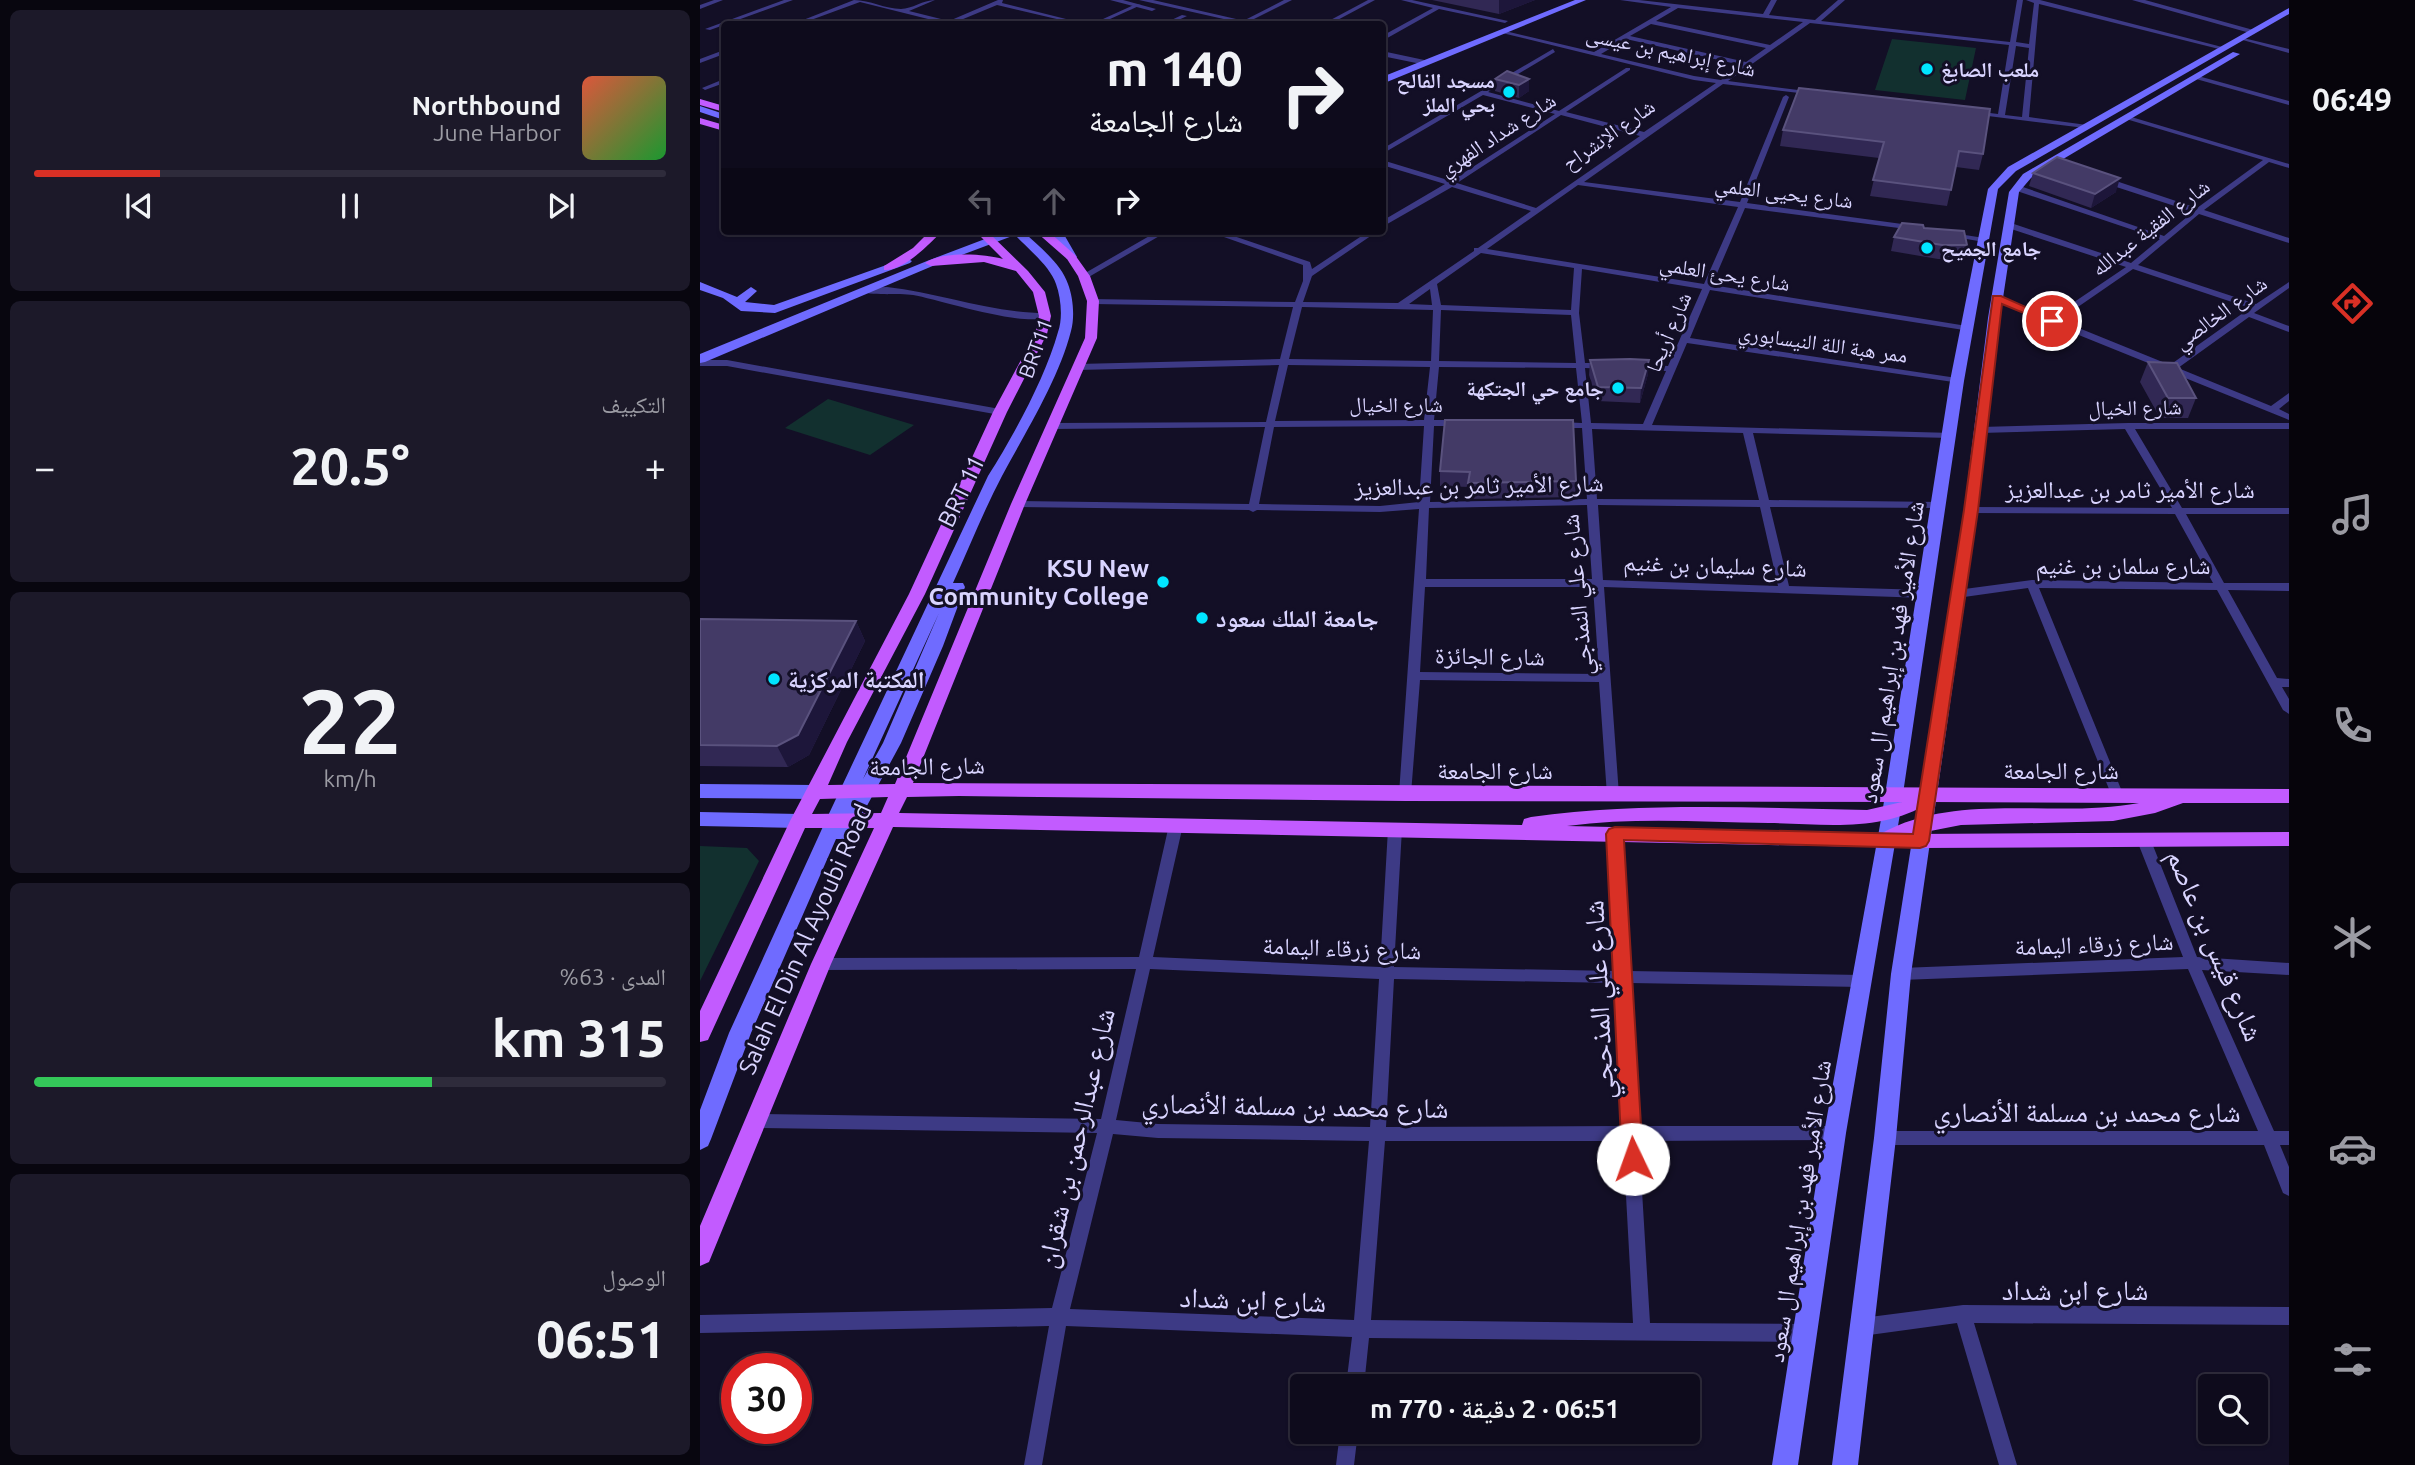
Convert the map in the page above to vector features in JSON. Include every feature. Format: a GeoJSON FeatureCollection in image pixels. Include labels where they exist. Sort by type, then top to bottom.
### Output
{"type":"FeatureCollection","features":[{"type":"Feature","properties":{"kind":"main road"},"geometry":{"type":"LineString","coordinates":[[1386,79],[1505,20],[1556,0]]}},
{"type":"Feature","properties":{"kind":"main road"},"geometry":{"type":"LineString","coordinates":[[1386,69],[1398,64],[1426,63],[1582,0]]}},
{"type":"Feature","properties":{"kind":"main road","name":"شارع الأمير فهد بن إبراهيم ال سعود"},"geometry":{"type":"LineString","coordinates":[[2017,188],[2027,176],[2056,165],[2128,118],[2198,78],[2253,34],[2289,10]]}},
{"type":"Feature","properties":{"kind":"main road","name":"شارع الأمير فهد بن إبراهيم ال سعود"},"geometry":{"type":"LineString","coordinates":[[1785,1465],[1835,1133],[1926,594],[1957,381],[1992,194],[1999,180],[2012,169],[2080,129],[2223,48],[2253,34],[2289,23]]}},
{"type":"Feature","properties":{"kind":"main road"},"geometry":{"type":"LineString","coordinates":[[700,102],[721,108]]}},
{"type":"Feature","properties":{"kind":"main road"},"geometry":{"type":"LineString","coordinates":[[700,109],[721,116]]}},
{"type":"Feature","properties":{"kind":"main road"},"geometry":{"type":"LineString","coordinates":[[700,121],[721,127]]}},
{"type":"Feature","properties":{"kind":"main road"},"geometry":{"type":"LineString","coordinates":[[1845,1465],[1885,1138],[1901,974],[1971,510],[1997,298],[2014,192],[2017,188]]}},
{"type":"Feature","properties":{"kind":"main road"},"geometry":{"type":"LineString","coordinates":[[888,268],[917,250],[932,235]]}},
{"type":"Feature","properties":{"kind":"main road"},"geometry":{"type":"LineString","coordinates":[[703,287],[721,292],[745,308],[784,308],[979,235]]}},
{"type":"Feature","properties":{"kind":"main road"},"geometry":{"type":"LineString","coordinates":[[700,361],[726,347],[930,263],[981,235]]}},
{"type":"Feature","properties":{"kind":"main road"},"geometry":{"type":"LineString","coordinates":[[987,235],[1039,292],[1045,316]]}},
{"type":"Feature","properties":{"kind":"main road","name":"BRT11"},"geometry":{"type":"LineString","coordinates":[[1013,447],[1059,347],[1065,331],[1067,313],[1062,283],[1055,271],[1020,235]]}},
{"type":"Feature","properties":{"kind":"main road","name":"Salah El Din Al Ayoubi Road"},"geometry":{"type":"LineString","coordinates":[[700,1254],[821,964],[898,790],[919,750],[1018,504],[1091,338],[1093,301],[1084,276],[1071,257],[1046,235]]}},
{"type":"Feature","properties":{"kind":"main road"},"geometry":{"type":"LineString","coordinates":[[1058,235],[1071,257]]}},
{"type":"Feature","properties":{"kind":"main road"},"geometry":{"type":"LineString","coordinates":[[930,263],[962,257],[989,257],[1024,273]]}},
{"type":"Feature","properties":{"kind":"main road"},"geometry":{"type":"LineString","coordinates":[[703,287],[729,280]]}},
{"type":"Feature","properties":{"kind":"main road"},"geometry":{"type":"LineString","coordinates":[[737,303],[751,291]]}},
{"type":"Feature","properties":{"kind":"main road","name":"Salah El Din Al Ayoubi Road"},"geometry":{"type":"LineString","coordinates":[[700,1033],[838,741],[917,594],[1000,411],[1041,334],[1045,316]]}},
{"type":"Feature","properties":{"kind":"main road","name":"BRT 11"},"geometry":{"type":"LineString","coordinates":[[700,1139],[740,1033],[842,820],[935,646],[945,615],[1005,475],[1013,447]]}},
{"type":"Feature","properties":{"kind":"main road","name":"شارع الجامعة"},"geometry":{"type":"LineString","coordinates":[[700,792],[898,790],[1613,795],[1892,804]]}},
{"type":"Feature","properties":{"kind":"main road"},"geometry":{"type":"LineString","coordinates":[[700,819],[1176,825],[1886,840],[1922,832],[1952,818],[2106,815],[2158,806],[2188,795]]}},
{"type":"Feature","properties":{"kind":"main road"},"geometry":{"type":"LineString","coordinates":[[1497,831],[1566,818],[1614,815],[1867,817],[1892,804],[1905,809],[1927,796]]}},
{"type":"Feature","properties":{"kind":"main road","name":"شارع الجامعة"},"geometry":{"type":"LineString","coordinates":[[1927,796],[2289,796]]}},
{"type":"Feature","properties":{"kind":"main road"},"geometry":{"type":"LineString","coordinates":[[1922,832],[2289,839]]}},
{"type":"Feature","properties":{"kind":"street"},"geometry":{"type":"LineString","coordinates":[[700,7],[720,0]]}},
{"type":"Feature","properties":{"kind":"street"},"geometry":{"type":"LineString","coordinates":[[731,21],[790,0]]}},
{"type":"Feature","properties":{"kind":"street"},"geometry":{"type":"LineString","coordinates":[[804,21],[859,0],[938,21]]}},
{"type":"Feature","properties":{"kind":"street"},"geometry":{"type":"LineString","coordinates":[[903,12],[932,0]]}},
{"type":"Feature","properties":{"kind":"street"},"geometry":{"type":"LineString","coordinates":[[956,21],[1004,0]]}},
{"type":"Feature","properties":{"kind":"street"},"geometry":{"type":"LineString","coordinates":[[1114,0],[1143,2],[1239,21]]}},
{"type":"Feature","properties":{"kind":"street"},"geometry":{"type":"LineString","coordinates":[[1275,0],[1287,1]]}},
{"type":"Feature","properties":{"kind":"street"},"geometry":{"type":"LineString","coordinates":[[1332,21],[1372,0]]}},
{"type":"Feature","properties":{"kind":"street"},"geometry":{"type":"LineString","coordinates":[[1404,0],[1505,20]]}},
{"type":"Feature","properties":{"kind":"street"},"geometry":{"type":"LineString","coordinates":[[1623,0],[2032,46]]}},
{"type":"Feature","properties":{"kind":"street"},"geometry":{"type":"LineString","coordinates":[[1711,10],[1718,0]]}},
{"type":"Feature","properties":{"kind":"street"},"geometry":{"type":"LineString","coordinates":[[1765,16],[1774,0]]}},
{"type":"Feature","properties":{"kind":"street"},"geometry":{"type":"LineString","coordinates":[[1832,0],[1841,1]]}},
{"type":"Feature","properties":{"kind":"street"},"geometry":{"type":"LineString","coordinates":[[2001,116],[2020,0]]}},
{"type":"Feature","properties":{"kind":"street"},"geometry":{"type":"LineString","coordinates":[[2136,0],[2253,34]]}},
{"type":"Feature","properties":{"kind":"street"},"geometry":{"type":"LineString","coordinates":[[2159,0],[2253,34],[2289,51]]}},
{"type":"Feature","properties":{"kind":"street"},"geometry":{"type":"LineString","coordinates":[[1246,21],[1287,1]]}},
{"type":"Feature","properties":{"kind":"street","name":"شارع الإنشراح"},"geometry":{"type":"LineString","coordinates":[[1400,306],[1769,47],[1841,1]]}},
{"type":"Feature","properties":{"kind":"street"},"geometry":{"type":"LineString","coordinates":[[2025,119],[2034,1],[2223,48]]}},
{"type":"Feature","properties":{"kind":"street"},"geometry":{"type":"LineString","coordinates":[[1102,21],[1143,2],[1208,21]]}},
{"type":"Feature","properties":{"kind":"street"},"geometry":{"type":"LineString","coordinates":[[996,3],[1071,21]]}},
{"type":"Feature","properties":{"kind":"street"},"geometry":{"type":"LineString","coordinates":[[1596,54],[1677,6]]}},
{"type":"Feature","properties":{"kind":"street"},"geometry":{"type":"LineString","coordinates":[[1386,37],[1439,7]]}},
{"type":"Feature","properties":{"kind":"street"},"geometry":{"type":"LineString","coordinates":[[1173,21],[1184,16]]}},
{"type":"Feature","properties":{"kind":"street"},"geometry":{"type":"LineString","coordinates":[[1651,22],[1769,47]]}},
{"type":"Feature","properties":{"kind":"street"},"geometry":{"type":"LineString","coordinates":[[708,29],[721,24]]}},
{"type":"Feature","properties":{"kind":"street"},"geometry":{"type":"LineString","coordinates":[[2015,26],[2034,28]]}},
{"type":"Feature","properties":{"kind":"street"},"geometry":{"type":"LineString","coordinates":[[700,27],[721,33]]}},
{"type":"Feature","properties":{"kind":"street"},"geometry":{"type":"LineString","coordinates":[[1497,34],[1628,69],[1786,97]]}},
{"type":"Feature","properties":{"kind":"street","name":"شارع إبراهيم بن عيسى"},"geometry":{"type":"LineString","coordinates":[[1497,34],[1596,54],[1715,85],[1820,98],[1786,97]]}},
{"type":"Feature","properties":{"kind":"street"},"geometry":{"type":"LineString","coordinates":[[1626,37],[1745,64]]}},
{"type":"Feature","properties":{"kind":"street"},"geometry":{"type":"LineString","coordinates":[[1386,150],[1553,51]]}},
{"type":"Feature","properties":{"kind":"street"},"geometry":{"type":"LineString","coordinates":[[700,61],[721,53]]}},
{"type":"Feature","properties":{"kind":"street"},"geometry":{"type":"LineString","coordinates":[[1386,54],[1412,64]]}},
{"type":"Feature","properties":{"kind":"street"},"geometry":{"type":"LineString","coordinates":[[1386,61],[1398,64]]}},
{"type":"Feature","properties":{"kind":"street","name":"شارع شداد الفهري"},"geometry":{"type":"LineString","coordinates":[[1386,222],[1453,183],[1628,69]]}},
{"type":"Feature","properties":{"kind":"street"},"geometry":{"type":"LineString","coordinates":[[2198,78],[2289,103]]}},
{"type":"Feature","properties":{"kind":"street"},"geometry":{"type":"LineString","coordinates":[[705,88],[721,81]]}},
{"type":"Feature","properties":{"kind":"street"},"geometry":{"type":"LineString","coordinates":[[1482,93],[1646,135]]}},
{"type":"Feature","properties":{"kind":"street","name":"شارع أريحا"},"geometry":{"type":"LineString","coordinates":[[1647,426],[1705,288],[1744,205],[1786,97]]}},
{"type":"Feature","properties":{"kind":"street"},"geometry":{"type":"LineString","coordinates":[[1968,116],[2001,116],[2080,129],[1968,116]]}},
{"type":"Feature","properties":{"kind":"street"},"geometry":{"type":"LineString","coordinates":[[2128,118],[2289,166]]}},
{"type":"Feature","properties":{"kind":"street","name":"شارع الفقية عبدالله"},"geometry":{"type":"LineString","coordinates":[[2052,321],[2134,265],[2163,238],[2269,160]]}},
{"type":"Feature","properties":{"kind":"street"},"geometry":{"type":"LineString","coordinates":[[1386,163],[1537,212]]}},
{"type":"Feature","properties":{"kind":"street"},"geometry":{"type":"LineString","coordinates":[[2099,179],[2289,241]]}},
{"type":"Feature","properties":{"kind":"street","name":"شارع يحيى العلمي"},"geometry":{"type":"LineString","coordinates":[[1578,183],[1918,229]]}},
{"type":"Feature","properties":{"kind":"street"},"geometry":{"type":"LineString","coordinates":[[2017,188],[2163,238]]}},
{"type":"Feature","properties":{"kind":"street"},"geometry":{"type":"LineString","coordinates":[[2008,225],[2256,307]]}},
{"type":"Feature","properties":{"kind":"street"},"geometry":{"type":"LineString","coordinates":[[1944,233],[1984,240]]}},
{"type":"Feature","properties":{"kind":"street"},"geometry":{"type":"LineString","coordinates":[[1084,276],[1157,235]]}},
{"type":"Feature","properties":{"kind":"street"},"geometry":{"type":"LineString","coordinates":[[1221,235],[1309,269]]}},
{"type":"Feature","properties":{"kind":"street"},"geometry":{"type":"LineString","coordinates":[[1253,509],[1268,423],[1309,269],[1367,235]]}},
{"type":"Feature","properties":{"kind":"street","name":"شارع يحئ العلمي"},"geometry":{"type":"LineString","coordinates":[[1477,250],[1967,329]]}},
{"type":"Feature","properties":{"kind":"street","name":"شارع علي النمذجي"},"geometry":{"type":"LineString","coordinates":[[1578,267],[1575,313],[1587,426],[1613,795]]}},
{"type":"Feature","properties":{"kind":"street"},"geometry":{"type":"LineString","coordinates":[[908,292],[905,281],[912,271]]}},
{"type":"Feature","properties":{"kind":"street","name":"شارع الخالصي"},"geometry":{"type":"LineString","coordinates":[[2171,369],[2289,284]]}},
{"type":"Feature","properties":{"kind":"street"},"geometry":{"type":"LineString","coordinates":[[1405,794],[1416,676],[1429,423],[1438,309],[1433,285]]}},
{"type":"Feature","properties":{"kind":"street"},"geometry":{"type":"LineString","coordinates":[[864,290],[908,292],[1001,314],[1045,316]]}},
{"type":"Feature","properties":{"kind":"street"},"geometry":{"type":"LineString","coordinates":[[1997,298],[2289,417]]}},
{"type":"Feature","properties":{"kind":"street"},"geometry":{"type":"LineString","coordinates":[[1093,301],[1400,306],[1575,313]]}},
{"type":"Feature","properties":{"kind":"street"},"geometry":{"type":"LineString","coordinates":[[2246,313],[2289,329]]}},
{"type":"Feature","properties":{"kind":"street","name":"ممر هبة اللة النيسابوري"},"geometry":{"type":"LineString","coordinates":[[1684,340],[1957,381]]}},
{"type":"Feature","properties":{"kind":"street"},"geometry":{"type":"LineString","coordinates":[[726,347],[723,356],[727,363]]}},
{"type":"Feature","properties":{"kind":"street"},"geometry":{"type":"LineString","coordinates":[[700,361],[727,363],[1000,411]]}},
{"type":"Feature","properties":{"kind":"street"},"geometry":{"type":"LineString","coordinates":[[1078,367],[1286,362],[1582,365],[1672,369]]}},
{"type":"Feature","properties":{"kind":"street"},"geometry":{"type":"LineString","coordinates":[[2272,410],[2289,396]]}},
{"type":"Feature","properties":{"kind":"street","name":"شارع الخيال"},"geometry":{"type":"LineString","coordinates":[[1052,426],[1469,424]]}},
{"type":"Feature","properties":{"kind":"street"},"geometry":{"type":"LineString","coordinates":[[1548,425],[1950,435]]}},
{"type":"Feature","properties":{"kind":"street"},"geometry":{"type":"LineString","coordinates":[[2128,426],[2178,509],[2289,710]]}},
{"type":"Feature","properties":{"kind":"street","name":"شارع الخيال"},"geometry":{"type":"LineString","coordinates":[[1981,430],[2289,426]]}},
{"type":"Feature","properties":{"kind":"street"},"geometry":{"type":"LineString","coordinates":[[1747,429],[1784,587]]}},
{"type":"Feature","properties":{"kind":"street","name":"شارع الأمير ثامر بن عبدالعزيز"},"geometry":{"type":"LineString","coordinates":[[1018,504],[1253,509],[1380,509],[1426,505],[1591,502],[1940,505]]}},
{"type":"Feature","properties":{"kind":"street","name":"شارع الأمير ثامر بن عبدالعزيز"},"geometry":{"type":"LineString","coordinates":[[1971,510],[2289,511]]}},
{"type":"Feature","properties":{"kind":"street","name":"شارع سليمان بن غنيم"},"geometry":{"type":"LineString","coordinates":[[1420,583],[1784,587],[1926,594]]}},
{"type":"Feature","properties":{"kind":"street"},"geometry":{"type":"LineString","coordinates":[[2032,584],[2117,794]]}},
{"type":"Feature","properties":{"kind":"street","name":"شارع سلمان بن غنيم"},"geometry":{"type":"LineString","coordinates":[[1957,594],[2032,584],[2289,587]]}},
{"type":"Feature","properties":{"kind":"street","name":"شارع الجائزة"},"geometry":{"type":"LineString","coordinates":[[1416,676],[1605,678]]}},
{"type":"Feature","properties":{"kind":"street"},"geometry":{"type":"LineString","coordinates":[[2273,682],[2289,682]]}},
{"type":"Feature","properties":{"kind":"street","name":"شارع عبدالرحمن بن شقران"},"geometry":{"type":"LineString","coordinates":[[1033,1465],[1059,1317],[1107,1126],[1142,963],[1176,825]]}},
{"type":"Feature","properties":{"kind":"street"},"geometry":{"type":"LineString","coordinates":[[1356,1374],[1377,1134],[1395,829]]}},
{"type":"Feature","properties":{"kind":"street","name":"شارع علي المذحجي"},"geometry":{"type":"LineString","coordinates":[[1615,834],[1642,1332]]}},
{"type":"Feature","properties":{"kind":"street","name":"شارع قيس بن عاصم"},"geometry":{"type":"LineString","coordinates":[[2143,838],[2192,963],[2289,1188]]}},
{"type":"Feature","properties":{"kind":"street","name":"شارع زرقاء اليمامة"},"geometry":{"type":"LineString","coordinates":[[821,964],[1142,963],[1385,973],[1861,981]]}},
{"type":"Feature","properties":{"kind":"street","name":"شارع زرقاء اليمامة"},"geometry":{"type":"LineString","coordinates":[[1901,974],[2192,963],[2289,969]]}},
{"type":"Feature","properties":{"kind":"street","name":"شارع محمد بن مسلمة الأنصاري"},"geometry":{"type":"LineString","coordinates":[[754,1121],[1107,1126],[1158,1131],[1377,1134],[1835,1133]]}},
{"type":"Feature","properties":{"kind":"street","name":"شارع محمد بن مسلمة الأنصاري"},"geometry":{"type":"LineString","coordinates":[[1885,1138],[2289,1138]]}},
{"type":"Feature","properties":{"kind":"street"},"geometry":{"type":"LineString","coordinates":[[1963,1314],[2008,1465]]}},
{"type":"Feature","properties":{"kind":"street","name":"شارع ابن شداد"},"geometry":{"type":"LineString","coordinates":[[1862,1327],[1963,1314],[2289,1316]]}},
{"type":"Feature","properties":{"kind":"street","name":"شارع ابن شداد"},"geometry":{"type":"LineString","coordinates":[[700,1324],[1059,1317],[1362,1329],[1804,1333]]}},
{"type":"Feature","properties":{"kind":"street"},"geometry":{"type":"LineString","coordinates":[[1345,1465],[1348,1444]]}},
{"type":"Feature","properties":{"kind":"green space","name":"ملعب الصايغ"},"geometry":{"type":"Polygon","coordinates":[[[1892,39],[1976,48],[1965,100],[1875,90],[1892,39]]]}},
{"type":"Feature","properties":{"kind":"green space"},"geometry":{"type":"Polygon","coordinates":[[[828,399],[914,425],[870,455],[785,428],[828,399]]]}},
{"type":"Feature","properties":{"kind":"green space"},"geometry":{"type":"Polygon","coordinates":[[[700,846],[747,848],[759,861],[700,981],[700,846]]]}},
{"type":"Feature","properties":{"kind":"building"},"geometry":{"type":"Polygon","coordinates":[[[1507,71],[1529,79],[1519,85],[1495,79],[1507,71]]]}},
{"type":"Feature","properties":{"kind":"building"},"geometry":{"type":"Polygon","coordinates":[[[1799,88],[1990,109],[1983,154],[1959,151],[1951,190],[1873,180],[1884,142],[1783,130],[1799,88]]]}},
{"type":"Feature","properties":{"kind":"building"},"geometry":{"type":"Polygon","coordinates":[[[2057,157],[2120,178],[2095,194],[2033,173],[2057,157]]]}},
{"type":"Feature","properties":{"kind":"building"},"geometry":{"type":"Polygon","coordinates":[[[1902,223],[1923,225],[1924,228],[1964,231],[1967,245],[1942,245],[1894,237],[1902,223]]]}},
{"type":"Feature","properties":{"kind":"building"},"geometry":{"type":"Polygon","coordinates":[[[1590,360],[1649,360],[1641,388],[1598,387],[1590,360]]]}},
{"type":"Feature","properties":{"kind":"building"},"geometry":{"type":"Polygon","coordinates":[[[2148,362],[2177,363],[2196,398],[2168,398],[2148,362]]]}},
{"type":"Feature","properties":{"kind":"building"},"geometry":{"type":"Polygon","coordinates":[[[1445,420],[1573,420],[1576,481],[1468,483],[1470,472],[1440,471],[1445,420]]]}},
{"type":"Feature","properties":{"kind":"building","name":"المكتبة المركزية"},"geometry":{"type":"Polygon","coordinates":[[[700,619],[856,621],[798,735],[777,746],[700,745],[700,619]]]}},
{"type":"Feature","properties":{"kind":"place","name":"ملعب الصايغ"},"geometry":{"type":"Point","coordinates":[1927,69]}},
{"type":"Feature","properties":{"kind":"place","name":"مسجد الفالح بحي الملز"},"geometry":{"type":"Point","coordinates":[1509,92]}},
{"type":"Feature","properties":{"kind":"place","name":"جامع الجميح"},"geometry":{"type":"Point","coordinates":[1927,248]}},
{"type":"Feature","properties":{"kind":"place","name":"جامع حي الجتكهة"},"geometry":{"type":"Point","coordinates":[1618,388]}},
{"type":"Feature","properties":{"kind":"place","name":"KSU New Community College"},"geometry":{"type":"Point","coordinates":[1163,582]}},
{"type":"Feature","properties":{"kind":"place","name":"جامعة الملك سعود"},"geometry":{"type":"Point","coordinates":[1202,618]}},
{"type":"Feature","properties":{"kind":"place","name":"المكتبة المركزية"},"geometry":{"type":"Point","coordinates":[774,679]}},
{"type":"Feature","properties":{"kind":"route"},"geometry":{"type":"LineString","coordinates":[[1633,1159],[1615,834],[1920,841],[1971,510],[1997,298],[2052,321]]}}]}
